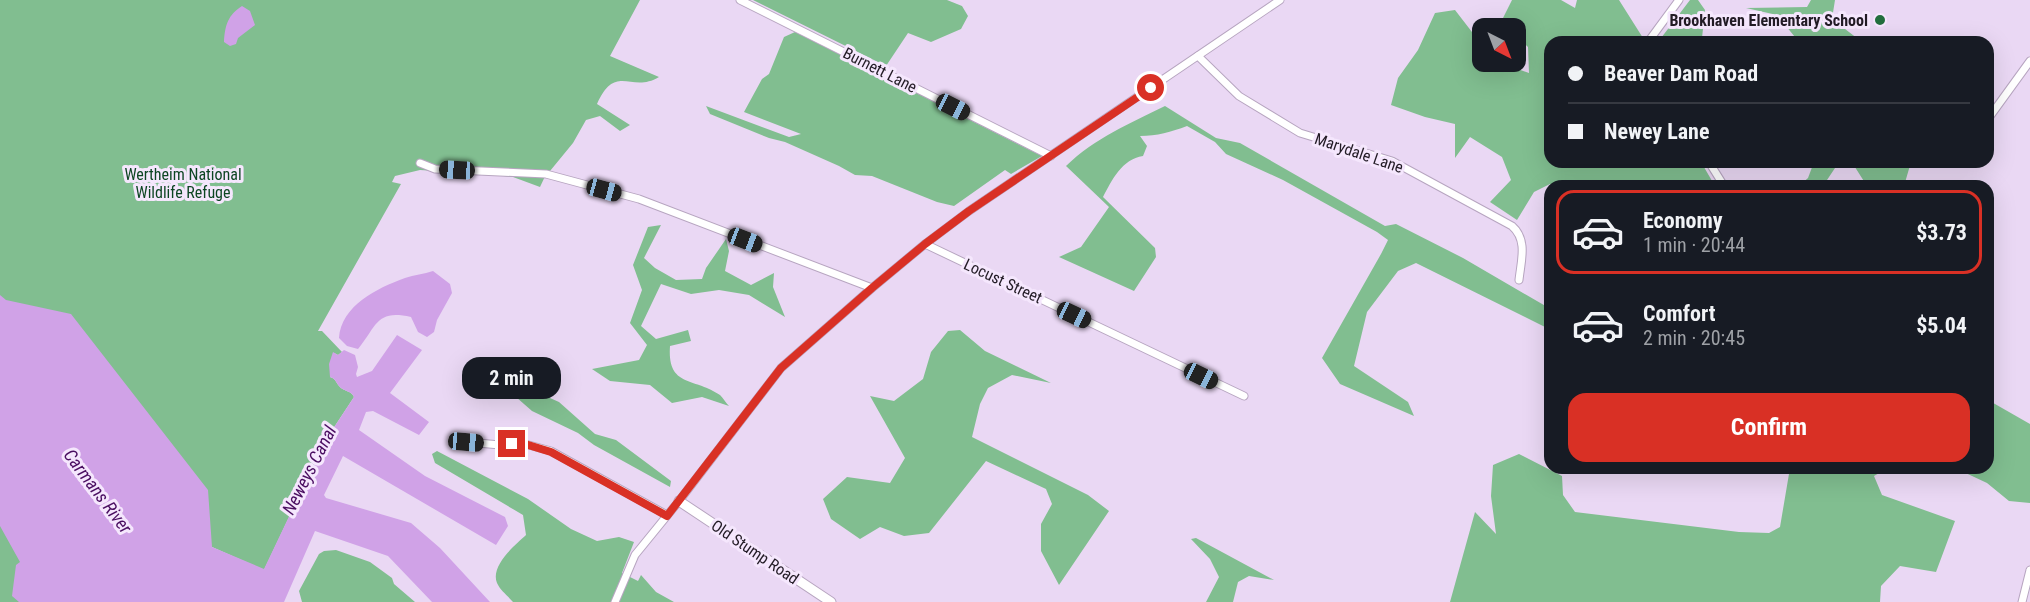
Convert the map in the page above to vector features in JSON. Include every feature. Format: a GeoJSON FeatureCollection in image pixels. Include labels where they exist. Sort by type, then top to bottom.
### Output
{"type":"FeatureCollection","features":[{"type":"Feature","properties":{"kind":"street","name":"Burnett Lane"},"geometry":{"type":"LineString","coordinates":[[740,0],[1052,156]]}},
{"type":"Feature","properties":{"kind":"street"},"geometry":{"type":"LineString","coordinates":[[615,602],[635,555],[781,368],[872,288],[969,211],[1280,0]]}},
{"type":"Feature","properties":{"kind":"street"},"geometry":{"type":"LineString","coordinates":[[1652,36],[1679,0]]}},
{"type":"Feature","properties":{"kind":"street","name":"Marydale Lane"},"geometry":{"type":"LineString","coordinates":[[1198,56],[1239,96],[1300,133],[1392,161],[1512,226],[1521,237],[1523,246],[1519,280]]}},
{"type":"Feature","properties":{"kind":"street"},"geometry":{"type":"LineString","coordinates":[[1994,111],[2030,61]]}},
{"type":"Feature","properties":{"kind":"street"},"geometry":{"type":"LineString","coordinates":[[420,163],[435,169],[546,174],[639,200],[872,288]]}},
{"type":"Feature","properties":{"kind":"street","name":"Locust Street"},"geometry":{"type":"LineString","coordinates":[[925,244],[1244,396]]}},
{"type":"Feature","properties":{"kind":"street"},"geometry":{"type":"LineString","coordinates":[[466,442],[500,445],[525,444],[551,452],[667,516]]}},
{"type":"Feature","properties":{"kind":"street","name":"Old Stump Road"},"geometry":{"type":"LineString","coordinates":[[679,501],[831,602]]}},
{"type":"Feature","properties":{"kind":"street"},"geometry":{"type":"LineString","coordinates":[[2022,602],[2030,570]]}},
{"type":"Feature","properties":{"kind":"green space","name":"Wertheim National Wildlife Refuge"},"geometry":{"type":"Polygon","coordinates":[[[0,0],[640,0],[610,56],[659,77],[649,81],[618,81],[611,84],[597,104],[630,125],[620,131],[600,116],[586,120],[573,143],[550,171],[548,170],[540,187],[513,177],[487,174],[420,170],[395,176],[392,182],[401,184],[318,331],[322,331],[342,352],[338,355],[334,353],[330,377],[354,397],[325,441],[264,570],[212,547],[201,528],[239,602],[0,602],[0,0]]]}},
{"type":"Feature","properties":{"kind":"green space"},"geometry":{"type":"Polygon","coordinates":[[[753,0],[947,0],[962,6],[968,16],[961,29],[931,42],[908,33],[886,66],[753,0]]]}},
{"type":"Feature","properties":{"kind":"green space"},"geometry":{"type":"Polygon","coordinates":[[[1512,0],[1561,0],[1575,8],[1577,0],[1619,0],[1642,36],[1544,36],[1544,168],[1704,168],[1712,180],[1544,180],[1544,187],[1534,192],[1517,220],[1490,202],[1511,180],[1502,157],[1470,137],[1455,158],[1455,124],[1425,117],[1391,105],[1398,78],[1418,50],[1435,13],[1455,10],[1472,32],[1472,72],[1529,73],[1526,45],[1526,18],[1503,18],[1512,0]]]}},
{"type":"Feature","properties":{"kind":"green space"},"geometry":{"type":"Polygon","coordinates":[[[1690,0],[1698,0],[1705,10],[1702,36],[1663,36],[1690,0]]]}},
{"type":"Feature","properties":{"kind":"green space"},"geometry":{"type":"Polygon","coordinates":[[[1811,0],[1835,0],[1832,19],[1854,36],[1794,36],[1777,15],[1746,8],[1807,7],[1811,0]]]}},
{"type":"Feature","properties":{"kind":"green space"},"geometry":{"type":"Polygon","coordinates":[[[795,32],[1042,156],[1011,174],[1005,170],[954,206],[937,202],[872,176],[855,175],[785,142],[769,138],[710,114],[706,106],[789,137],[801,134],[744,112],[762,79],[769,74],[784,37],[795,32]]]}},
{"type":"Feature","properties":{"kind":"green space"},"geometry":{"type":"Polygon","coordinates":[[[1165,106],[1216,138],[1240,143],[1385,226],[1396,224],[1463,258],[1544,305],[1544,327],[1416,263],[1398,271],[1367,312],[1354,366],[1408,402],[1414,416],[1340,384],[1322,358],[1388,240],[1283,180],[1226,154],[1215,142],[1187,126],[1164,133],[1140,136],[1147,146],[1143,156],[1123,166],[1103,197],[1155,248],[1156,257],[1134,291],[1059,257],[1081,247],[1109,207],[1066,166],[1101,139],[1165,106]]]}},
{"type":"Feature","properties":{"kind":"green space"},"geometry":{"type":"Polygon","coordinates":[[[1812,168],[1835,168],[1827,180],[1806,180],[1812,168]]]}},
{"type":"Feature","properties":{"kind":"green space"},"geometry":{"type":"Polygon","coordinates":[[[1856,168],[1909,168],[1906,180],[1863,180],[1856,168]]]}},
{"type":"Feature","properties":{"kind":"green space"},"geometry":{"type":"Polygon","coordinates":[[[661,225],[644,258],[655,268],[676,280],[702,279],[706,268],[726,239],[729,251],[725,271],[751,285],[774,273],[773,287],[785,317],[749,295],[719,290],[691,294],[661,284],[641,326],[656,339],[688,330],[691,341],[670,346],[673,369],[684,379],[711,389],[720,395],[729,406],[702,397],[672,403],[650,385],[610,381],[592,369],[639,360],[647,345],[630,323],[642,290],[633,265],[648,227],[661,225]]]}},
{"type":"Feature","properties":{"kind":"green space"},"geometry":{"type":"Polygon","coordinates":[[[960,330],[985,351],[1051,383],[1012,375],[988,388],[980,404],[972,437],[1088,495],[1109,511],[1059,585],[1041,551],[1041,524],[1052,504],[1046,489],[986,461],[929,533],[904,536],[880,527],[860,539],[831,519],[823,499],[847,477],[890,483],[905,458],[870,396],[894,401],[923,379],[931,352],[948,331],[960,330]]]}},
{"type":"Feature","properties":{"kind":"green space"},"geometry":{"type":"Polygon","coordinates":[[[507,379],[559,402],[595,434],[616,440],[671,481],[670,487],[594,445],[578,433],[532,411],[501,384],[507,379]]]}},
{"type":"Feature","properties":{"kind":"green space"},"geometry":{"type":"Polygon","coordinates":[[[1994,403],[2030,424],[2030,503],[2009,501],[1987,483],[1968,474],[1994,474],[1994,403]]]}},
{"type":"Feature","properties":{"kind":"green space"},"geometry":{"type":"Polygon","coordinates":[[[437,451],[528,499],[571,529],[597,541],[619,537],[634,542],[622,573],[638,581],[641,575],[656,592],[674,602],[513,602],[498,586],[496,576],[505,556],[526,535],[523,515],[435,463],[432,454],[437,451]]]}},
{"type":"Feature","properties":{"kind":"green space"},"geometry":{"type":"Polygon","coordinates":[[[1519,454],[1544,467],[1544,474],[1562,476],[1563,495],[1575,512],[1739,532],[1769,533],[1780,527],[1789,474],[1878,474],[1874,476],[1882,495],[1955,521],[1936,572],[1900,566],[1881,586],[1880,602],[1450,602],[1475,512],[1496,534],[1491,496],[1493,465],[1519,454]]]}},
{"type":"Feature","properties":{"kind":"green space"},"geometry":{"type":"Polygon","coordinates":[[[1196,538],[1274,580],[1249,576],[1238,582],[1233,602],[1206,602],[1219,577],[1210,559],[1191,539],[1196,538]]]}},
{"type":"Feature","properties":{"kind":"green space"},"geometry":{"type":"Polygon","coordinates":[[[336,550],[370,562],[392,578],[394,584],[415,602],[302,602],[299,591],[319,554],[336,550]]]}},
{"type":"Feature","properties":{"kind":"water"},"geometry":{"type":"Polygon","coordinates":[[[242,6],[250,11],[255,25],[238,38],[236,44],[230,46],[224,42],[226,26],[233,13],[242,6]]]}},
{"type":"Feature","properties":{"kind":"water"},"geometry":{"type":"Polygon","coordinates":[[[433,271],[450,284],[452,293],[437,320],[434,332],[427,337],[418,332],[411,317],[391,315],[378,321],[358,349],[347,346],[339,338],[346,317],[362,300],[394,282],[433,271]]]}},
{"type":"Feature","properties":{"kind":"water","name":"Carmans River"},"geometry":{"type":"Polygon","coordinates":[[[0,295],[6,300],[71,314],[208,490],[212,547],[264,569],[325,441],[354,397],[330,377],[329,364],[333,352],[338,355],[344,350],[355,355],[358,367],[357,377],[372,371],[397,335],[422,350],[390,393],[429,422],[419,435],[373,411],[366,412],[359,430],[425,476],[505,517],[508,526],[496,545],[343,456],[324,495],[326,498],[411,523],[440,548],[490,602],[432,602],[388,556],[315,531],[284,602],[19,602],[12,596],[16,565],[20,562],[0,526],[0,295]]]}},
{"type":"Feature","properties":{"kind":"place","name":"Brookhaven Elementary School"},"geometry":{"type":"Point","coordinates":[1880,20]}},
{"type":"Feature","properties":{"kind":"route"},"geometry":{"type":"LineString","coordinates":[[512,444],[525,444],[551,452],[667,516],[781,368],[925,244],[969,211],[1151,88]]}},
{"type":"Feature","properties":{"kind":"water label","name":"Neweys Canal"},"geometry":{"type":"Point","coordinates":[309,470]}}]}
